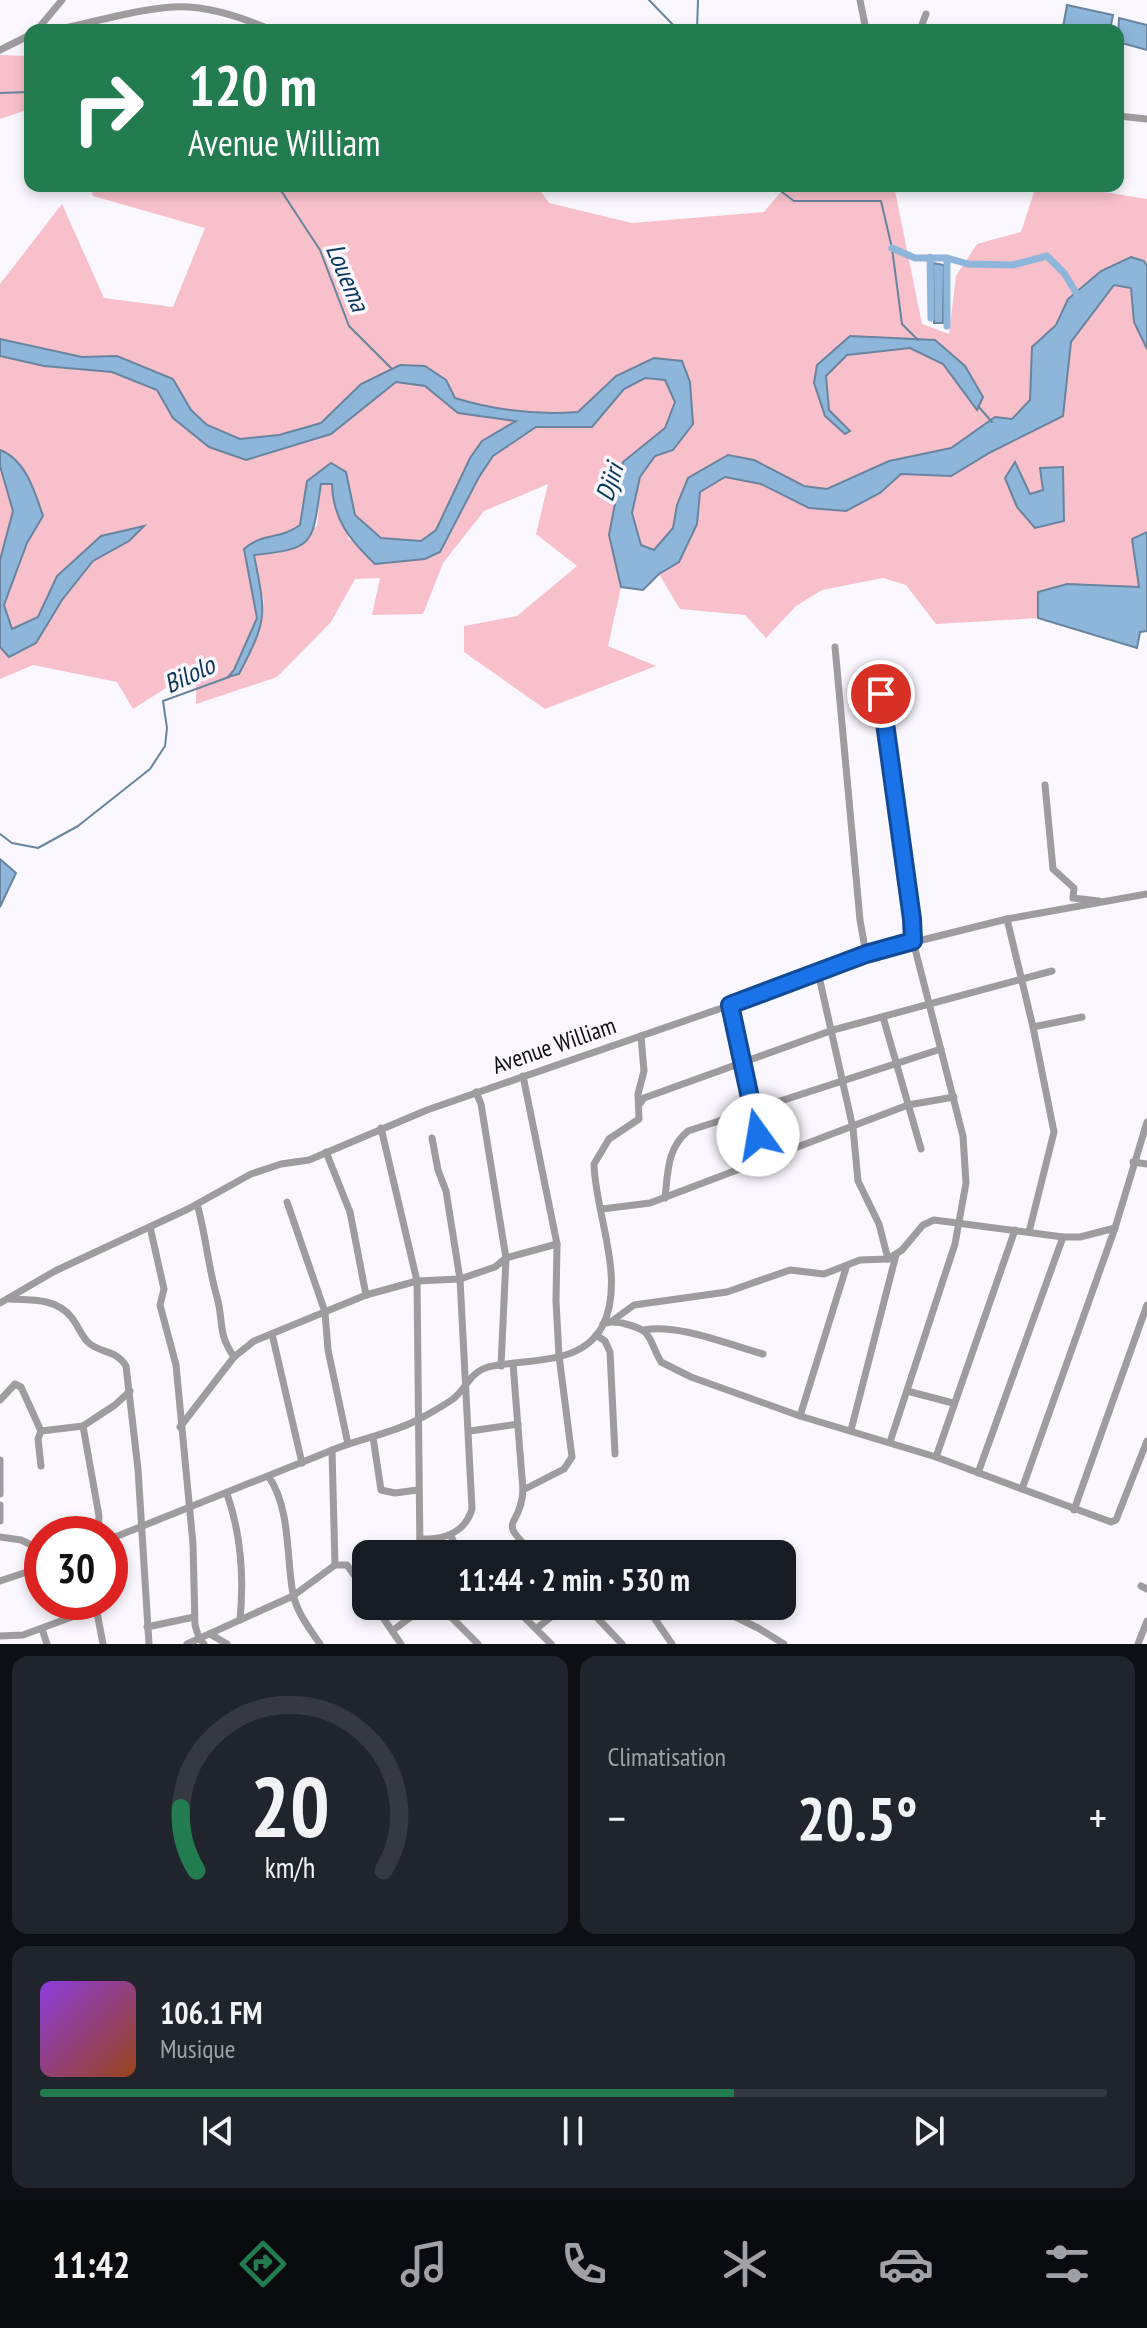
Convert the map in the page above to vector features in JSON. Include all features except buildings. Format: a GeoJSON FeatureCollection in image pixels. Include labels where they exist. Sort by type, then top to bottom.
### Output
{"type":"FeatureCollection","features":[{"type":"Feature","properties":{"kind":"street"},"geometry":{"type":"LineString","coordinates":[[42,24],[62,0]]}},
{"type":"Feature","properties":{"kind":"street"},"geometry":{"type":"LineString","coordinates":[[860,0],[865,24]]}},
{"type":"Feature","properties":{"kind":"street"},"geometry":{"type":"LineString","coordinates":[[85,24],[188,6],[236,16],[257,24]]}},
{"type":"Feature","properties":{"kind":"street"},"geometry":{"type":"LineString","coordinates":[[922,24],[926,14]]}},
{"type":"Feature","properties":{"kind":"street"},"geometry":{"type":"LineString","coordinates":[[0,50],[24,38]]}},
{"type":"Feature","properties":{"kind":"street"},"geometry":{"type":"LineString","coordinates":[[1124,117],[1147,119]]}},
{"type":"Feature","properties":{"kind":"street"},"geometry":{"type":"LineString","coordinates":[[835,647],[860,920],[866,954]]}},
{"type":"Feature","properties":{"kind":"street"},"geometry":{"type":"LineString","coordinates":[[878,672],[913,941],[954,1097],[965,1157],[966,1183],[960,1223],[890,1442]]}},
{"type":"Feature","properties":{"kind":"street"},"geometry":{"type":"LineString","coordinates":[[1045,785],[1053,869],[1074,888],[1073,898],[1106,902]]}},
{"type":"Feature","properties":{"kind":"street","name":"Avenue William"},"geometry":{"type":"LineString","coordinates":[[3,1301],[55,1271],[197,1204],[251,1174],[281,1164],[309,1160],[381,1128],[476,1092],[730,1005],[866,954],[1007,919],[1147,894]]}},
{"type":"Feature","properties":{"kind":"street"},"geometry":{"type":"LineString","coordinates":[[1007,919],[1054,1132],[1029,1232]]}},
{"type":"Feature","properties":{"kind":"street"},"geometry":{"type":"LineString","coordinates":[[822,971],[820,981],[853,1128],[858,1181],[879,1224],[888,1259]]}},
{"type":"Feature","properties":{"kind":"street"},"geometry":{"type":"LineString","coordinates":[[638,1107],[644,1098],[833,1030],[1052,971]]}},
{"type":"Feature","properties":{"kind":"street"},"geometry":{"type":"LineString","coordinates":[[730,1005],[765,1161]]}},
{"type":"Feature","properties":{"kind":"street"},"geometry":{"type":"LineString","coordinates":[[883,1017],[921,1149]]}},
{"type":"Feature","properties":{"kind":"street"},"geometry":{"type":"LineString","coordinates":[[1033,1027],[1082,1017]]}},
{"type":"Feature","properties":{"kind":"street"},"geometry":{"type":"LineString","coordinates":[[128,1532],[417,1419],[454,1398],[466,1382],[481,1370],[559,1356],[585,1347],[603,1324],[611,1295],[594,1164],[609,1139],[638,1122],[644,1071],[641,1036]]}},
{"type":"Feature","properties":{"kind":"street"},"geometry":{"type":"LineString","coordinates":[[665,1198],[671,1153],[677,1140],[688,1131],[941,1049]]}},
{"type":"Feature","properties":{"kind":"street"},"geometry":{"type":"LineString","coordinates":[[523,1076],[557,1244],[559,1356],[572,1457],[564,1469],[523,1490]]}},
{"type":"Feature","properties":{"kind":"street"},"geometry":{"type":"LineString","coordinates":[[476,1092],[481,1104],[506,1258],[501,1366]]}},
{"type":"Feature","properties":{"kind":"street"},"geometry":{"type":"LineString","coordinates":[[602,1209],[665,1198],[908,1105],[954,1097]]}},
{"type":"Feature","properties":{"kind":"street"},"geometry":{"type":"LineString","coordinates":[[1022,1489],[1115,1228],[1147,1122]]}},
{"type":"Feature","properties":{"kind":"street"},"geometry":{"type":"LineString","coordinates":[[381,1128],[417,1281],[420,1539],[451,1536],[470,1518],[472,1509],[460,1279],[446,1191],[432,1138]]}},
{"type":"Feature","properties":{"kind":"street"},"geometry":{"type":"LineString","coordinates":[[326,1152],[350,1212],[366,1295]]}},
{"type":"Feature","properties":{"kind":"street"},"geometry":{"type":"LineString","coordinates":[[1133,1162],[1147,1164]]}},
{"type":"Feature","properties":{"kind":"street"},"geometry":{"type":"LineString","coordinates":[[287,1202],[325,1312],[328,1350],[348,1444]]}},
{"type":"Feature","properties":{"kind":"street"},"geometry":{"type":"LineString","coordinates":[[197,1204],[207,1240],[210,1274],[224,1342],[234,1357]]}},
{"type":"Feature","properties":{"kind":"street"},"geometry":{"type":"LineString","coordinates":[[603,1324],[634,1305],[727,1292],[790,1270],[824,1274],[860,1260],[888,1259],[934,1220],[1063,1237],[1080,1237],[1115,1228]]}},
{"type":"Feature","properties":{"kind":"street"},"geometry":{"type":"LineString","coordinates":[[150,1227],[164,1289],[160,1305],[174,1351],[190,1509],[194,1617],[202,1641]]}},
{"type":"Feature","properties":{"kind":"street"},"geometry":{"type":"LineString","coordinates":[[936,1457],[1015,1230]]}},
{"type":"Feature","properties":{"kind":"street"},"geometry":{"type":"LineString","coordinates":[[978,1473],[1063,1237]]}},
{"type":"Feature","properties":{"kind":"street"},"geometry":{"type":"LineString","coordinates":[[180,1427],[234,1357],[254,1341],[366,1295],[417,1281],[460,1279],[495,1267],[506,1258],[557,1244]]}},
{"type":"Feature","properties":{"kind":"street"},"geometry":{"type":"LineString","coordinates":[[851,1430],[896,1255]]}},
{"type":"Feature","properties":{"kind":"street"},"geometry":{"type":"LineString","coordinates":[[800,1416],[846,1268]]}},
{"type":"Feature","properties":{"kind":"street"},"geometry":{"type":"LineString","coordinates":[[3,1301],[46,1301],[63,1307],[87,1342],[120,1357],[126,1366],[138,1469],[149,1644]]}},
{"type":"Feature","properties":{"kind":"street"},"geometry":{"type":"LineString","coordinates":[[1074,1510],[1147,1305]]}},
{"type":"Feature","properties":{"kind":"street"},"geometry":{"type":"LineString","coordinates":[[612,1321],[634,1325],[649,1334],[665,1366],[800,1416],[936,1457],[1111,1522],[1116,1520],[1147,1441]]}},
{"type":"Feature","properties":{"kind":"street"},"geometry":{"type":"LineString","coordinates":[[644,1330],[669,1330],[763,1354]]}},
{"type":"Feature","properties":{"kind":"street"},"geometry":{"type":"LineString","coordinates":[[272,1334],[302,1463]]}},
{"type":"Feature","properties":{"kind":"street"},"geometry":{"type":"LineString","coordinates":[[596,1335],[605,1341],[610,1352],[615,1454]]}},
{"type":"Feature","properties":{"kind":"street"},"geometry":{"type":"LineString","coordinates":[[513,1364],[523,1490],[522,1503],[511,1529],[519,1540]]}},
{"type":"Feature","properties":{"kind":"street"},"geometry":{"type":"LineString","coordinates":[[0,1400],[11,1386],[21,1387],[41,1431],[38,1439],[41,1466]]}},
{"type":"Feature","properties":{"kind":"street"},"geometry":{"type":"LineString","coordinates":[[41,1431],[83,1426],[130,1391]]}},
{"type":"Feature","properties":{"kind":"street"},"geometry":{"type":"LineString","coordinates":[[907,1391],[953,1403]]}},
{"type":"Feature","properties":{"kind":"street"},"geometry":{"type":"LineString","coordinates":[[470,1431],[518,1424]]}},
{"type":"Feature","properties":{"kind":"street"},"geometry":{"type":"LineString","coordinates":[[83,1426],[99,1516]]}},
{"type":"Feature","properties":{"kind":"street"},"geometry":{"type":"LineString","coordinates":[[373,1437],[381,1490],[395,1493],[418,1490]]}},
{"type":"Feature","properties":{"kind":"street"},"geometry":{"type":"LineString","coordinates":[[332,1450],[335,1565]]}},
{"type":"Feature","properties":{"kind":"street"},"geometry":{"type":"LineString","coordinates":[[0,1460],[0,1494]]}},
{"type":"Feature","properties":{"kind":"street"},"geometry":{"type":"LineString","coordinates":[[269,1477],[282,1514],[293,1596],[320,1644]]}},
{"type":"Feature","properties":{"kind":"street"},"geometry":{"type":"LineString","coordinates":[[227,1494],[240,1557],[243,1593],[240,1620]]}},
{"type":"Feature","properties":{"kind":"street"},"geometry":{"type":"LineString","coordinates":[[0,1505],[0,1521]]}},
{"type":"Feature","properties":{"kind":"street"},"geometry":{"type":"LineString","coordinates":[[451,1536],[452,1540]]}},
{"type":"Feature","properties":{"kind":"street"},"geometry":{"type":"LineString","coordinates":[[0,1537],[24,1541]]}},
{"type":"Feature","properties":{"kind":"street"},"geometry":{"type":"LineString","coordinates":[[187,1644],[202,1641],[210,1634],[293,1596],[335,1565],[347,1565],[352,1572]]}},
{"type":"Feature","properties":{"kind":"street"},"geometry":{"type":"LineString","coordinates":[[0,1581],[24,1573]]}},
{"type":"Feature","properties":{"kind":"street"},"geometry":{"type":"LineString","coordinates":[[147,1627],[194,1617]]}},
{"type":"Feature","properties":{"kind":"street"},"geometry":{"type":"LineString","coordinates":[[0,1636],[23,1635],[62,1620]]}},
{"type":"Feature","properties":{"kind":"street"},"geometry":{"type":"LineString","coordinates":[[99,1620],[103,1644]]}},
{"type":"Feature","properties":{"kind":"street"},"geometry":{"type":"LineString","coordinates":[[385,1620],[401,1644]]}},
{"type":"Feature","properties":{"kind":"street"},"geometry":{"type":"LineString","coordinates":[[392,1631],[407,1620]]}},
{"type":"Feature","properties":{"kind":"street"},"geometry":{"type":"LineString","coordinates":[[454,1620],[478,1644]]}},
{"type":"Feature","properties":{"kind":"street"},"geometry":{"type":"LineString","coordinates":[[528,1620],[551,1644]]}},
{"type":"Feature","properties":{"kind":"street"},"geometry":{"type":"LineString","coordinates":[[537,1628],[547,1620]]}},
{"type":"Feature","properties":{"kind":"street"},"geometry":{"type":"LineString","coordinates":[[599,1620],[622,1644]]}},
{"type":"Feature","properties":{"kind":"street"},"geometry":{"type":"LineString","coordinates":[[656,1620],[672,1644]]}},
{"type":"Feature","properties":{"kind":"street"},"geometry":{"type":"LineString","coordinates":[[742,1620],[784,1644]]}},
{"type":"Feature","properties":{"kind":"street"},"geometry":{"type":"LineString","coordinates":[[1138,1644],[1147,1621]]}},
{"type":"Feature","properties":{"kind":"street"},"geometry":{"type":"LineString","coordinates":[[42,1629],[47,1644]]}},
{"type":"Feature","properties":{"kind":"street"},"geometry":{"type":"LineString","coordinates":[[210,1634],[227,1644]]}},
{"type":"Feature","properties":{"kind":"shaded area"},"geometry":{"type":"Polygon","coordinates":[[[0,55],[24,56],[24,111],[0,119],[0,55]]]}},
{"type":"Feature","properties":{"kind":"shaded area"},"geometry":{"type":"Polygon","coordinates":[[[92,192],[541,192],[549,203],[632,223],[764,212],[781,192],[895,192],[922,324],[949,334],[956,276],[977,244],[1021,232],[1034,192],[1104,192],[1147,199],[1147,266],[1144,261],[1068,299],[1056,325],[1032,347],[1030,400],[1012,419],[995,417],[951,448],[890,461],[827,490],[804,486],[754,460],[677,505],[673,528],[654,550],[641,545],[631,513],[640,477],[655,456],[673,450],[682,361],[616,376],[578,412],[563,413],[501,408],[455,398],[446,380],[425,366],[400,365],[361,384],[321,423],[279,435],[240,439],[207,425],[191,410],[173,379],[117,356],[82,357],[0,339],[0,284],[62,204],[104,298],[173,307],[205,228],[93,196],[92,192]],[[850,336],[817,365],[825,416],[849,430],[829,410],[826,376],[846,355],[910,347],[943,364],[976,409],[934,340],[850,336]]]}},
{"type":"Feature","properties":{"kind":"shaded area"},"geometry":{"type":"Polygon","coordinates":[[[1114,285],[1131,287],[1134,322],[1147,349],[1147,532],[1132,540],[1139,587],[1067,584],[1038,592],[1038,618],[936,624],[906,585],[883,578],[822,590],[796,606],[766,638],[745,615],[680,609],[659,574],[679,558],[690,539],[697,518],[700,492],[726,477],[761,484],[809,508],[880,493],[901,473],[951,476],[1063,416],[1071,342],[1114,285]],[[1016,463],[1017,507],[1043,490],[1029,494],[1016,463]]]}},
{"type":"Feature","properties":{"kind":"shaded area"},"geometry":{"type":"Polygon","coordinates":[[[0,356],[44,366],[112,372],[157,390],[173,418],[209,447],[246,460],[331,434],[396,382],[425,386],[458,413],[517,421],[455,489],[436,530],[421,541],[381,538],[355,515],[346,472],[331,463],[322,484],[332,484],[349,540],[440,552],[493,455],[536,427],[592,427],[624,389],[645,378],[665,380],[675,402],[665,428],[623,462],[609,535],[621,587],[608,646],[656,666],[545,709],[464,652],[464,626],[517,616],[577,566],[536,534],[548,484],[484,511],[443,563],[423,614],[372,615],[380,578],[355,579],[331,622],[277,677],[196,704],[196,669],[133,709],[117,682],[33,665],[0,679],[0,647],[9,657],[36,643],[62,600],[93,561],[129,541],[57,576],[38,617],[12,630],[3,606],[27,543],[43,516],[8,453],[0,450],[0,356]],[[321,486],[308,512],[290,533],[256,541],[244,549],[257,618],[229,676],[239,674],[264,602],[254,555],[279,553],[317,526],[321,486]]]}},
{"type":"Feature","properties":{"kind":"shaded area"},"geometry":{"type":"Polygon","coordinates":[[[0,466],[13,511],[0,560],[0,466]]]}},
{"type":"Feature","properties":{"kind":"water"},"geometry":{"type":"Polygon","coordinates":[[[1067,5],[1113,15],[1111,24],[1064,24],[1067,5]]]}},
{"type":"Feature","properties":{"kind":"water"},"geometry":{"type":"Polygon","coordinates":[[[1119,18],[1147,25],[1147,50],[1124,44],[1124,24],[1119,24],[1119,18]]]}},
{"type":"Feature","properties":{"kind":"water"},"geometry":{"type":"Polygon","coordinates":[[[1131,257],[1144,261],[1147,266],[1147,349],[1134,322],[1131,288],[1114,285],[1071,342],[1063,416],[951,476],[901,474],[880,493],[846,511],[809,508],[761,484],[725,477],[700,492],[697,524],[679,562],[659,574],[643,590],[621,587],[609,535],[623,462],[665,428],[675,402],[665,380],[645,378],[624,389],[592,427],[536,427],[493,456],[440,552],[425,559],[375,564],[339,519],[332,484],[321,484],[316,519],[308,539],[290,550],[254,555],[261,591],[260,628],[239,674],[228,677],[257,618],[244,549],[258,540],[285,533],[300,525],[307,481],[331,463],[346,472],[355,515],[381,538],[421,541],[436,530],[470,458],[482,441],[516,421],[458,413],[425,386],[396,382],[331,434],[246,460],[209,447],[173,418],[157,390],[112,372],[44,366],[0,356],[0,339],[82,357],[117,356],[173,379],[191,410],[207,425],[240,439],[279,435],[321,423],[361,384],[400,365],[425,366],[446,380],[455,398],[501,408],[563,413],[578,412],[616,376],[654,358],[682,361],[690,382],[693,424],[673,450],[655,456],[640,477],[632,513],[641,545],[654,550],[673,528],[677,505],[688,478],[728,455],[754,460],[804,486],[827,489],[889,461],[951,448],[995,417],[1012,419],[1030,400],[1032,347],[1056,325],[1068,299],[1101,271],[1131,257]]]}},
{"type":"Feature","properties":{"kind":"water"},"geometry":{"type":"Polygon","coordinates":[[[933,263],[944,265],[943,323],[934,323],[933,263]]]}},
{"type":"Feature","properties":{"kind":"water"},"geometry":{"type":"Polygon","coordinates":[[[850,336],[935,340],[965,366],[983,397],[977,410],[943,364],[910,348],[847,355],[826,376],[829,410],[850,431],[845,434],[825,416],[814,383],[817,365],[850,336]]]}},
{"type":"Feature","properties":{"kind":"water"},"geometry":{"type":"Polygon","coordinates":[[[0,450],[23,469],[43,516],[27,543],[4,605],[12,629],[38,617],[57,576],[101,536],[144,526],[129,541],[93,561],[62,600],[36,643],[9,657],[0,647],[0,560],[13,511],[0,466],[0,450]]]}},
{"type":"Feature","properties":{"kind":"water"},"geometry":{"type":"Polygon","coordinates":[[[1015,462],[1030,494],[1043,490],[1040,468],[1063,467],[1064,521],[1035,528],[1017,507],[1005,478],[1015,462]]]}},
{"type":"Feature","properties":{"kind":"water"},"geometry":{"type":"Polygon","coordinates":[[[1147,532],[1147,631],[1140,632],[1137,648],[1038,618],[1038,592],[1067,584],[1139,587],[1132,539],[1147,532]]]}},
{"type":"Feature","properties":{"kind":"water"},"geometry":{"type":"Polygon","coordinates":[[[0,859],[16,873],[0,907],[0,859]]]}},
{"type":"Feature","properties":{"kind":"waterway"},"geometry":{"type":"LineString","coordinates":[[649,0],[672,24]]}},
{"type":"Feature","properties":{"kind":"waterway"},"geometry":{"type":"LineString","coordinates":[[697,24],[698,0]]}},
{"type":"Feature","properties":{"kind":"waterway","name":"Louema"},"geometry":{"type":"LineString","coordinates":[[0,93],[24,92]]}},
{"type":"Feature","properties":{"kind":"waterway","name":"Louema"},"geometry":{"type":"LineString","coordinates":[[282,192],[320,250],[349,326],[392,369]]}},
{"type":"Feature","properties":{"kind":"waterway"},"geometry":{"type":"LineString","coordinates":[[782,192],[794,201],[881,201],[892,248],[902,324],[918,340]]}},
{"type":"Feature","properties":{"kind":"waterway"},"geometry":{"type":"LineString","coordinates":[[892,248],[915,258],[947,258],[968,264],[1013,265],[1047,256],[1064,273],[1080,299]]}},
{"type":"Feature","properties":{"kind":"waterway"},"geometry":{"type":"LineString","coordinates":[[930,257],[931,318]]}},
{"type":"Feature","properties":{"kind":"waterway"},"geometry":{"type":"LineString","coordinates":[[947,258],[947,326]]}},
{"type":"Feature","properties":{"kind":"waterway"},"geometry":{"type":"LineString","coordinates":[[978,406],[992,422]]}},
{"type":"Feature","properties":{"kind":"waterway","name":"Bilolo"},"geometry":{"type":"LineString","coordinates":[[0,834],[12,843],[38,848],[78,826],[150,769],[165,746],[167,728],[163,701],[229,677]]}},
{"type":"Feature","properties":{"kind":"route"},"geometry":{"type":"LineString","coordinates":[[758,1135],[730,1005],[866,954],[913,941],[881,694]]}},
{"type":"Feature","properties":{"kind":"water label","name":"Djiri"},"geometry":{"type":"Point","coordinates":[609,482]}}]}
